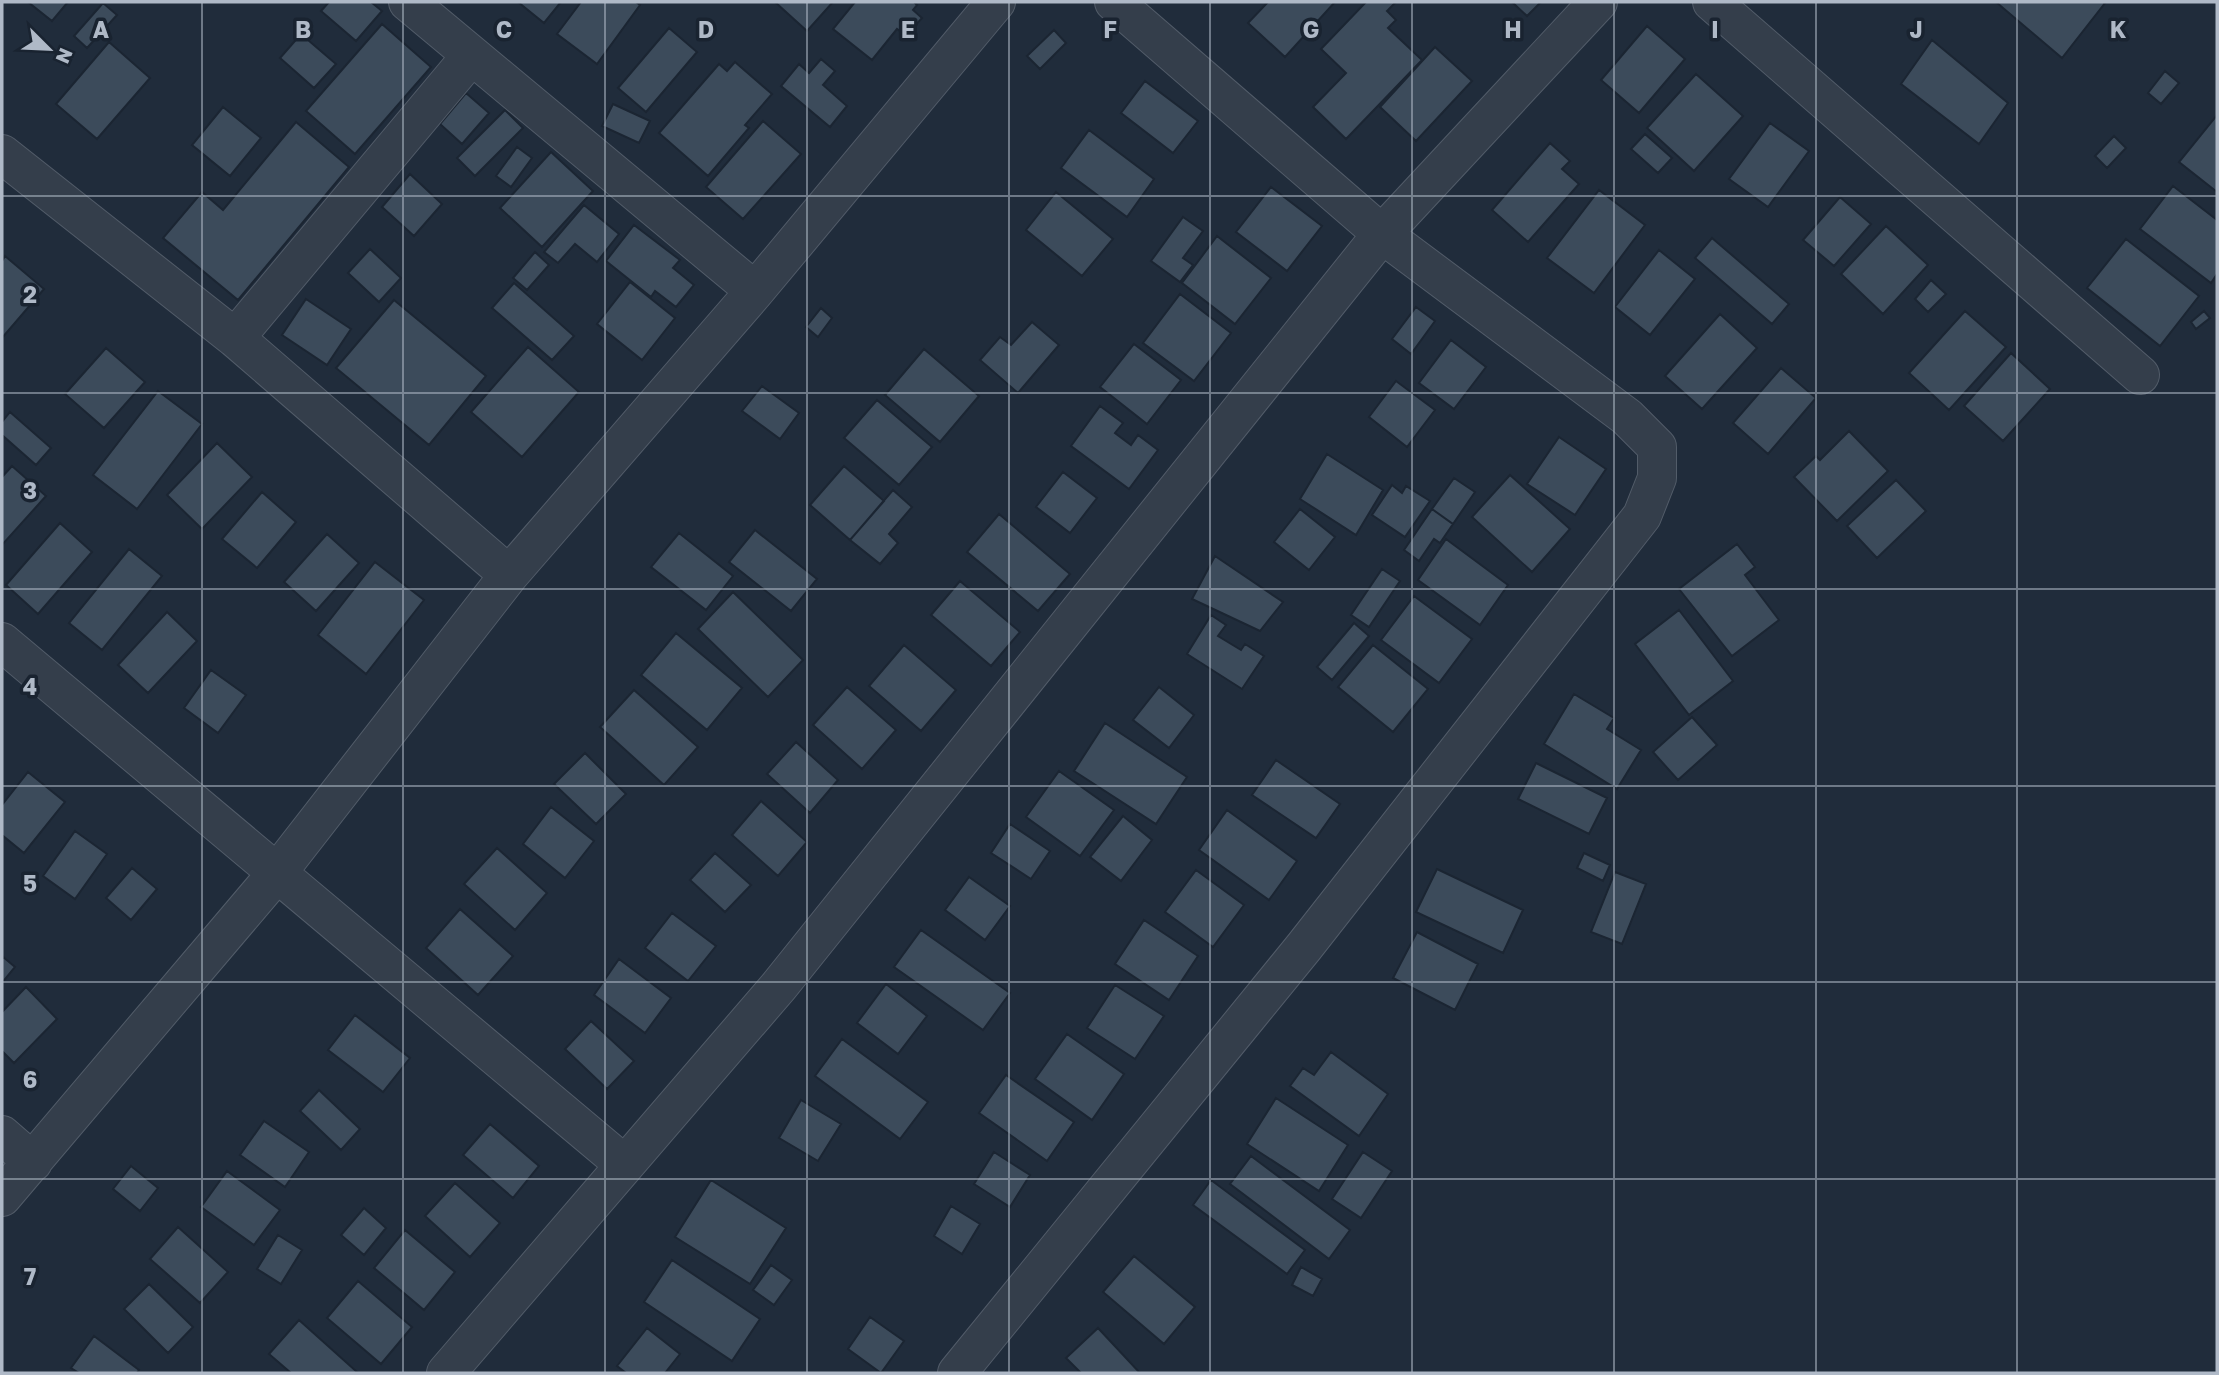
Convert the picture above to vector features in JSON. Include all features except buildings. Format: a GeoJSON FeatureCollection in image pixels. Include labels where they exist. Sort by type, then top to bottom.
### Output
{"type":"FeatureCollection","features":[{"type":"Feature","properties":{"kind":"street"},"geometry":{"type":"LineString","coordinates":[[408,2],[755,290]]}},
{"type":"Feature","properties":{"kind":"street"},"geometry":{"type":"LineString","coordinates":[[2,1197],[277,873],[509,575],[755,290],[996,2]]}},
{"type":"Feature","properties":{"kind":"street"},"geometry":{"type":"LineString","coordinates":[[957,1373],[1304,947],[1642,516],[1657,478],[1657,447],[1627,417],[1381,234],[1114,2]]}},
{"type":"Feature","properties":{"kind":"street"},"geometry":{"type":"LineString","coordinates":[[446,1373],[779,986],[1381,234],[1598,2]]}},
{"type":"Feature","properties":{"kind":"street"},"geometry":{"type":"LineString","coordinates":[[1712,2],[2140,375]]}},
{"type":"Feature","properties":{"kind":"street"},"geometry":{"type":"LineString","coordinates":[[235,338],[471,56]]}},
{"type":"Feature","properties":{"kind":"street"},"geometry":{"type":"LineString","coordinates":[[2,154],[235,338],[509,575]]}},
{"type":"Feature","properties":{"kind":"street"},"geometry":{"type":"LineString","coordinates":[[2,642],[625,1166]]}},
{"type":"Feature","properties":{"kind":"street"},"geometry":{"type":"LineString","coordinates":[[2,1135],[33,1162]]}}]}
